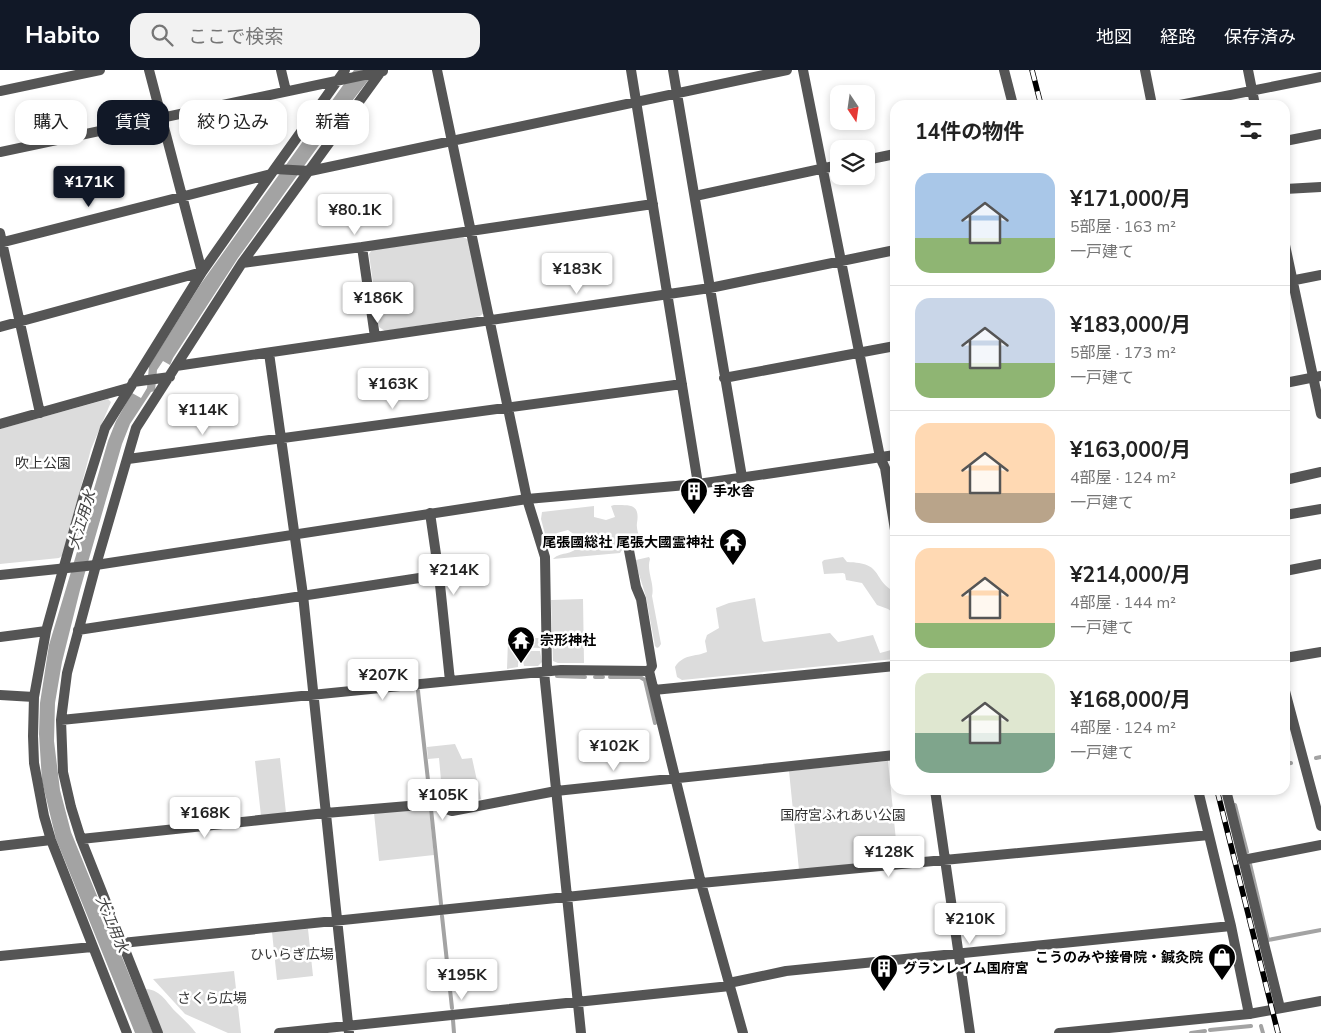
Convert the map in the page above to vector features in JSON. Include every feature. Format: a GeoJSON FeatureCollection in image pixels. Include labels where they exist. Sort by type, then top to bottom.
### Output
{"type":"FeatureCollection","features":[{"type":"Feature","properties":{"kind":"street"},"geometry":{"type":"LineString","coordinates":[[0,91],[100,70]]}},
{"type":"Feature","properties":{"kind":"street"},"geometry":{"type":"LineString","coordinates":[[148,70],[156,100]]}},
{"type":"Feature","properties":{"kind":"street"},"geometry":{"type":"LineString","coordinates":[[281,70],[286,91]]}},
{"type":"Feature","properties":{"kind":"street"},"geometry":{"type":"LineString","coordinates":[[437,70],[527,499],[544,557],[546,672],[556,791],[581,1033]]}},
{"type":"Feature","properties":{"kind":"street"},"geometry":{"type":"LineString","coordinates":[[631,70],[698,484]]}},
{"type":"Feature","properties":{"kind":"street"},"geometry":{"type":"LineString","coordinates":[[674,70],[742,477]]}},
{"type":"Feature","properties":{"kind":"street"},"geometry":{"type":"LineString","coordinates":[[40,413],[1,240],[182,197],[276,171],[308,171],[787,70]]}},
{"type":"Feature","properties":{"kind":"street"},"geometry":{"type":"LineString","coordinates":[[803,70],[859,354],[880,457],[885,468],[890,499]]}},
{"type":"Feature","properties":{"kind":"street"},"geometry":{"type":"LineString","coordinates":[[1004,70],[1012,100]]}},
{"type":"Feature","properties":{"kind":"street"},"geometry":{"type":"LineString","coordinates":[[1145,70],[1151,100]]}},
{"type":"Feature","properties":{"kind":"street"},"geometry":{"type":"LineString","coordinates":[[1248,70],[1254,100]]}},
{"type":"Feature","properties":{"kind":"street"},"geometry":{"type":"LineString","coordinates":[[169,115],[286,91],[344,76],[381,71]]}},
{"type":"Feature","properties":{"kind":"street"},"geometry":{"type":"LineString","coordinates":[[158,1033],[81,839],[71,807],[63,772],[61,720],[67,673],[94,565],[136,428],[242,263],[381,71]]}},
{"type":"Feature","properties":{"kind":"street"},"geometry":{"type":"LineString","coordinates":[[128,1033],[92,947],[51,840],[35,772],[32,736],[34,697],[46,632],[66,568],[83,498],[105,428],[202,272],[344,76]]}},
{"type":"Feature","properties":{"kind":"street"},"geometry":{"type":"LineString","coordinates":[[1204,100],[1321,77]]}},
{"type":"Feature","properties":{"kind":"street"},"geometry":{"type":"LineString","coordinates":[[0,152],[97,131]]}},
{"type":"Feature","properties":{"kind":"street"},"geometry":{"type":"LineString","coordinates":[[1290,140],[1321,134]]}},
{"type":"Feature","properties":{"kind":"street"},"geometry":{"type":"LineString","coordinates":[[168,145],[202,272]]}},
{"type":"Feature","properties":{"kind":"street"},"geometry":{"type":"LineString","coordinates":[[875,158],[890,155]]}},
{"type":"Feature","properties":{"kind":"street"},"geometry":{"type":"LineString","coordinates":[[695,196],[830,167]]}},
{"type":"Feature","properties":{"kind":"street"},"geometry":{"type":"LineString","coordinates":[[1290,189],[1321,187]]}},
{"type":"Feature","properties":{"kind":"street"},"geometry":{"type":"LineString","coordinates":[[242,263],[362,248],[471,230],[653,204]]}},
{"type":"Feature","properties":{"kind":"street"},"geometry":{"type":"LineString","coordinates":[[362,248],[375,337]]}},
{"type":"Feature","properties":{"kind":"street"},"geometry":{"type":"LineString","coordinates":[[176,366],[710,288],[890,251]]}},
{"type":"Feature","properties":{"kind":"street"},"geometry":{"type":"LineString","coordinates":[[0,327],[202,272]]}},
{"type":"Feature","properties":{"kind":"street"},"geometry":{"type":"LineString","coordinates":[[1290,281],[1321,275]]}},
{"type":"Feature","properties":{"kind":"street"},"geometry":{"type":"LineString","coordinates":[[1290,284],[1317,377],[1321,414]]}},
{"type":"Feature","properties":{"kind":"street"},"geometry":{"type":"LineString","coordinates":[[724,378],[890,347]]}},
{"type":"Feature","properties":{"kind":"street"},"geometry":{"type":"LineString","coordinates":[[269,353],[303,595],[349,1029]]}},
{"type":"Feature","properties":{"kind":"street"},"geometry":{"type":"LineString","coordinates":[[0,424],[134,384],[167,377]]}},
{"type":"Feature","properties":{"kind":"street"},"geometry":{"type":"LineString","coordinates":[[1290,382],[1317,377]]}},
{"type":"Feature","properties":{"kind":"street"},"geometry":{"type":"LineString","coordinates":[[128,459],[508,406],[682,384]]}},
{"type":"Feature","properties":{"kind":"street"},"geometry":{"type":"LineString","coordinates":[[0,575],[94,565],[527,499],[698,484],[890,456]]}},
{"type":"Feature","properties":{"kind":"street"},"geometry":{"type":"LineString","coordinates":[[1290,479],[1321,472]]}},
{"type":"Feature","properties":{"kind":"street"},"geometry":{"type":"LineString","coordinates":[[1290,514],[1321,509]]}},
{"type":"Feature","properties":{"kind":"street"},"geometry":{"type":"LineString","coordinates":[[430,513],[439,575],[450,681]]}},
{"type":"Feature","properties":{"kind":"street"},"geometry":{"type":"LineString","coordinates":[[627,540],[636,587],[641,599],[652,666],[649,671],[701,883],[743,1033]]}},
{"type":"Feature","properties":{"kind":"street"},"geometry":{"type":"LineString","coordinates":[[1290,570],[1321,564]]}},
{"type":"Feature","properties":{"kind":"street"},"geometry":{"type":"LineString","coordinates":[[78,630],[439,575]]}},
{"type":"Feature","properties":{"kind":"street"},"geometry":{"type":"LineString","coordinates":[[0,637],[46,632]]}},
{"type":"Feature","properties":{"kind":"street"},"geometry":{"type":"LineString","coordinates":[[1290,657],[1321,652]]}},
{"type":"Feature","properties":{"kind":"street"},"geometry":{"type":"LineString","coordinates":[[654,690],[890,666]]}},
{"type":"Feature","properties":{"kind":"street"},"geometry":{"type":"LineString","coordinates":[[61,720],[546,672],[649,671]]}},
{"type":"Feature","properties":{"kind":"street"},"geometry":{"type":"LineString","coordinates":[[0,696],[34,697]]}},
{"type":"Feature","properties":{"kind":"street"},"geometry":{"type":"LineString","coordinates":[[1290,710],[1321,826]]}},
{"type":"Feature","properties":{"kind":"street"},"geometry":{"type":"LineString","coordinates":[[81,839],[326,813],[432,804],[452,811],[556,791],[890,756]]}},
{"type":"Feature","properties":{"kind":"street"},"geometry":{"type":"LineString","coordinates":[[936,795],[970,1033]]}},
{"type":"Feature","properties":{"kind":"street"},"geometry":{"type":"LineString","coordinates":[[1199,795],[1231,926],[1249,1014]]}},
{"type":"Feature","properties":{"kind":"street"},"geometry":{"type":"LineString","coordinates":[[1227,795],[1280,1008]]}},
{"type":"Feature","properties":{"kind":"street"},"geometry":{"type":"LineString","coordinates":[[122,944],[701,883],[1209,836]]}},
{"type":"Feature","properties":{"kind":"street"},"geometry":{"type":"LineString","coordinates":[[0,846],[51,840]]}},
{"type":"Feature","properties":{"kind":"street"},"geometry":{"type":"LineString","coordinates":[[1243,860],[1321,845]]}},
{"type":"Feature","properties":{"kind":"street"},"geometry":{"type":"LineString","coordinates":[[279,1033],[349,1029],[730,984],[786,971],[1231,926]]}},
{"type":"Feature","properties":{"kind":"street"},"geometry":{"type":"LineString","coordinates":[[0,956],[92,947]]}},
{"type":"Feature","properties":{"kind":"street"},"geometry":{"type":"LineString","coordinates":[[1059,1033],[1105,1031],[1249,1014],[1321,1001]]}},
{"type":"Feature","properties":{"kind":"green space"},"geometry":{"type":"Polygon","coordinates":[[[463,237],[469,240],[484,313],[480,316],[385,331],[379,327],[369,254],[372,250],[463,237]]]}},
{"type":"Feature","properties":{"kind":"green space","name":"吹上公園"},"geometry":{"type":"Polygon","coordinates":[[[108,399],[111,402],[91,449],[63,555],[59,558],[0,564],[0,429],[108,399]]]}},
{"type":"Feature","properties":{"kind":"green space"},"geometry":{"type":"Polygon","coordinates":[[[594,506],[594,517],[606,520],[615,517],[611,506],[630,506],[636,509],[639,541],[623,539],[620,553],[553,559],[556,556],[575,550],[580,541],[579,538],[568,530],[546,538],[541,519],[542,512],[594,506]]]}},
{"type":"Feature","properties":{"kind":"green space"},"geometry":{"type":"Polygon","coordinates":[[[649,557],[652,596],[661,644],[657,648],[655,646],[646,597],[635,561],[649,557]]]}},
{"type":"Feature","properties":{"kind":"green space"},"geometry":{"type":"Polygon","coordinates":[[[843,557],[847,562],[867,565],[873,569],[890,588],[890,610],[877,605],[862,583],[846,580],[843,573],[824,574],[822,562],[843,557]]]}},
{"type":"Feature","properties":{"kind":"green space"},"geometry":{"type":"Polygon","coordinates":[[[755,598],[762,640],[764,642],[830,633],[838,642],[873,635],[880,653],[890,650],[890,659],[682,680],[677,677],[675,667],[678,663],[690,656],[707,652],[705,641],[707,635],[719,628],[716,608],[729,603],[755,598]]]}},
{"type":"Feature","properties":{"kind":"green space"},"geometry":{"type":"Polygon","coordinates":[[[583,599],[584,663],[558,663],[553,661],[551,600],[583,599]]]}},
{"type":"Feature","properties":{"kind":"green space"},"geometry":{"type":"Polygon","coordinates":[[[511,638],[539,638],[541,646],[540,648],[519,647],[518,667],[507,669],[508,640],[511,638]]]}},
{"type":"Feature","properties":{"kind":"green space"},"geometry":{"type":"Polygon","coordinates":[[[525,651],[540,651],[542,662],[538,666],[524,666],[525,651]]]}},
{"type":"Feature","properties":{"kind":"green space"},"geometry":{"type":"Polygon","coordinates":[[[455,744],[462,759],[472,758],[481,799],[450,805],[443,802],[439,758],[428,759],[427,747],[455,744]]]}},
{"type":"Feature","properties":{"kind":"green space"},"geometry":{"type":"Polygon","coordinates":[[[280,758],[286,813],[261,816],[255,761],[280,758]]]}},
{"type":"Feature","properties":{"kind":"green space","name":"国府宮ふれあい公園"},"geometry":{"type":"Polygon","coordinates":[[[888,761],[898,860],[799,870],[789,771],[888,761]]]}},
{"type":"Feature","properties":{"kind":"green space"},"geometry":{"type":"Polygon","coordinates":[[[429,808],[434,855],[379,861],[374,813],[429,808]]]}},
{"type":"Feature","properties":{"kind":"green space","name":"ひいらぎ広場"},"geometry":{"type":"Polygon","coordinates":[[[308,929],[313,976],[277,980],[272,932],[308,929]]]}},
{"type":"Feature","properties":{"kind":"green space","name":"さくら広場"},"geometry":{"type":"Polygon","coordinates":[[[234,971],[241,1033],[228,1033],[185,1014],[153,979],[234,971]]]}},
{"type":"Feature","properties":{"kind":"green space"},"geometry":{"type":"Polygon","coordinates":[[[146,989],[156,992],[164,998],[196,1033],[162,1033],[145,991],[146,989]]]}},
{"type":"Feature","properties":{"kind":"shaded area"},"geometry":{"type":"Polygon","coordinates":[[[354,70],[376,70],[353,100],[333,100],[354,70]]]}},
{"type":"Feature","properties":{"kind":"shaded area"},"geometry":{"type":"Polygon","coordinates":[[[300,145],[319,145],[238,258],[170,365],[163,361],[157,370],[155,391],[151,392],[130,424],[122,444],[80,590],[62,662],[55,703],[54,741],[60,790],[71,832],[153,1033],[135,1033],[56,839],[42,781],[39,734],[40,703],[49,645],[108,441],[116,421],[132,393],[141,398],[147,388],[149,366],[200,285],[300,145]]]}},
{"type":"Feature","properties":{"kind":"waterway"},"geometry":{"type":"LineString","coordinates":[[557,676],[585,677]]}},
{"type":"Feature","properties":{"kind":"waterway"},"geometry":{"type":"LineString","coordinates":[[595,677],[603,677]]}},
{"type":"Feature","properties":{"kind":"waterway"},"geometry":{"type":"LineString","coordinates":[[610,677],[640,677],[645,680],[655,723]]}},
{"type":"Feature","properties":{"kind":"waterway"},"geometry":{"type":"LineString","coordinates":[[418,691],[430,798]]}},
{"type":"Feature","properties":{"kind":"waterway"},"geometry":{"type":"LineString","coordinates":[[1316,758],[1321,757]]}},
{"type":"Feature","properties":{"kind":"waterway"},"geometry":{"type":"LineString","coordinates":[[1235,805],[1247,852]]}},
{"type":"Feature","properties":{"kind":"waterway"},"geometry":{"type":"LineString","coordinates":[[431,809],[441,904]]}},
{"type":"Feature","properties":{"kind":"waterway"},"geometry":{"type":"LineString","coordinates":[[1250,864],[1268,940],[1321,930]]}},
{"type":"Feature","properties":{"kind":"waterway"},"geometry":{"type":"LineString","coordinates":[[442,916],[452,1008]]}},
{"type":"Feature","properties":{"kind":"waterway"},"geometry":{"type":"LineString","coordinates":[[453,1020],[454,1033]]}},
{"type":"Feature","properties":{"kind":"waterway"},"geometry":{"type":"LineString","coordinates":[[1210,1030],[1251,1026]]}},
{"type":"Feature","properties":{"kind":"waterway"},"geometry":{"type":"LineString","coordinates":[[1261,1026],[1263,1033]]}},
{"type":"Feature","properties":{"kind":"waterway"},"geometry":{"type":"LineString","coordinates":[[1191,1033],[1205,1031]]}},
{"type":"Feature","properties":{"kind":"railway"},"geometry":{"type":"LineString","coordinates":[[1032,70],[1040,100]]}},
{"type":"Feature","properties":{"kind":"railway"},"geometry":{"type":"LineString","coordinates":[[1218,795],[1278,1033]]}},
{"type":"Feature","properties":{"kind":"place","name":"手水舎"},"geometry":{"type":"Point","coordinates":[694,515]}},
{"type":"Feature","properties":{"kind":"place","name":"尾張國総社 尾張大國霊神社"},"geometry":{"type":"Point","coordinates":[733,566]}},
{"type":"Feature","properties":{"kind":"place","name":"宗形神社"},"geometry":{"type":"Point","coordinates":[521,664]}},
{"type":"Feature","properties":{"kind":"place","name":"こうのみや接骨院・鍼灸院"},"geometry":{"type":"Point","coordinates":[1222,981]}},
{"type":"Feature","properties":{"kind":"place","name":"グランレイム国府宮"},"geometry":{"type":"Point","coordinates":[884,992]}},
{"type":"Feature","properties":{"kind":"water label","name":"大江用水"},"geometry":{"type":"Point","coordinates":[82,520]}},
{"type":"Feature","properties":{"kind":"water label","name":"大江用水"},"geometry":{"type":"Point","coordinates":[112,924]}}]}
